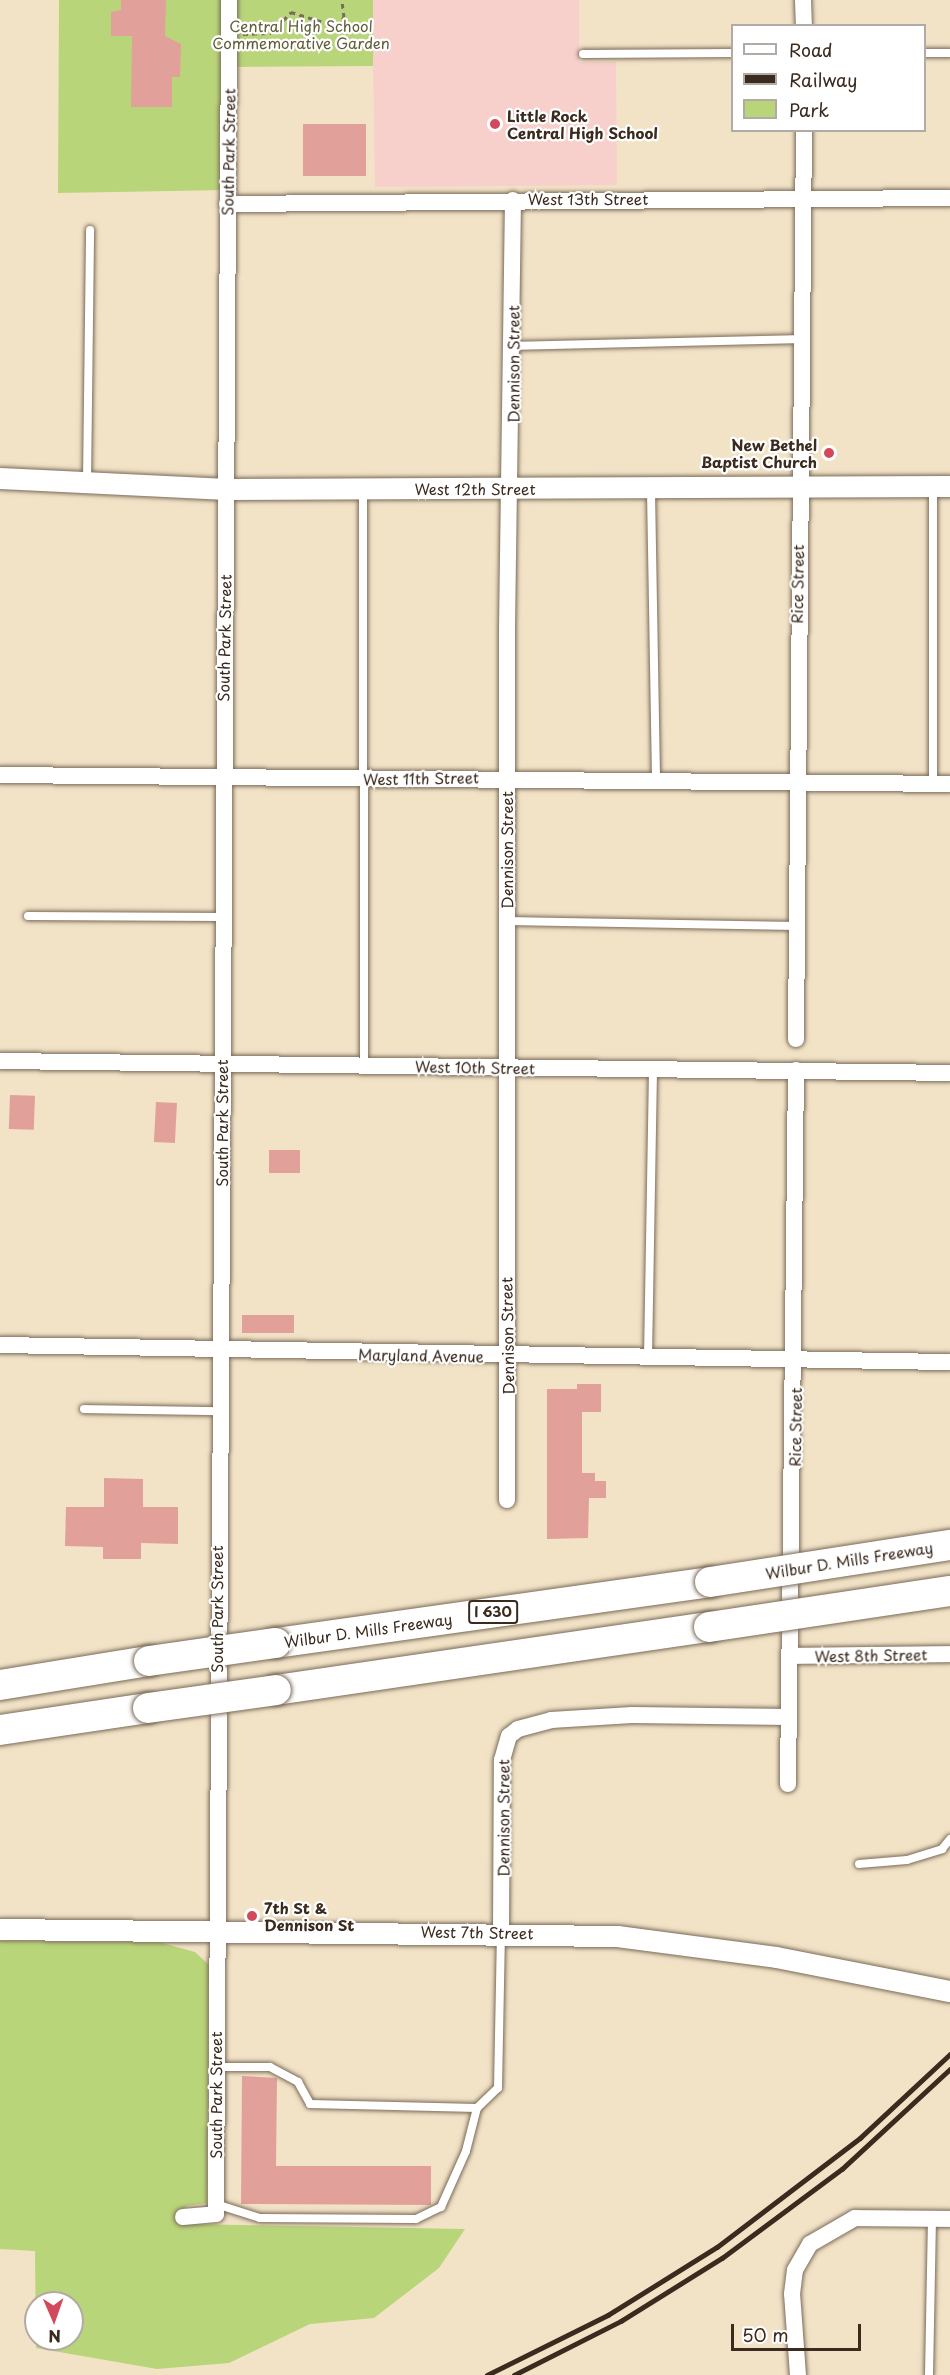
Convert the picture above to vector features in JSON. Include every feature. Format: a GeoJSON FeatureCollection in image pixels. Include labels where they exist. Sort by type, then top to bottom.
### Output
{"type":"FeatureCollection","features":[{"type":"Feature","properties":{"kind":"highway","name":"Wilbur D. Mills Freeway"},"geometry":{"type":"LineString","coordinates":[[0,1685],[149,1661],[710,1582],[950,1545]]}},
{"type":"Feature","properties":{"kind":"highway"},"geometry":{"type":"LineString","coordinates":[[0,1730],[950,1591]]}},
{"type":"Feature","properties":{"kind":"highway"},"geometry":{"type":"LineString","coordinates":[[0,1677],[53,1677]]}},
{"type":"Feature","properties":{"kind":"street","name":"South Park Street"},"geometry":{"type":"LineString","coordinates":[[216,2204],[214,2067],[229,0]]}},
{"type":"Feature","properties":{"kind":"street"},"geometry":{"type":"LineString","coordinates":[[803,0],[804,24]]}},
{"type":"Feature","properties":{"kind":"street","name":"Rice Street"},"geometry":{"type":"LineString","coordinates":[[796,1038],[797,926],[794,783],[804,132]]}},
{"type":"Feature","properties":{"kind":"street","name":"West 13th Street"},"geometry":{"type":"LineString","coordinates":[[227,204],[950,198]]}},
{"type":"Feature","properties":{"kind":"street","name":"Dennison Street"},"geometry":{"type":"LineString","coordinates":[[507,1500],[507,921],[513,200]]}},
{"type":"Feature","properties":{"kind":"street","name":"West 12th Street"},"geometry":{"type":"LineString","coordinates":[[0,478],[227,489],[798,491],[942,487]]}},
{"type":"Feature","properties":{"kind":"street","name":"West 11th Street"},"geometry":{"type":"LineString","coordinates":[[0,774],[363,779],[508,776],[942,784]]}},
{"type":"Feature","properties":{"kind":"street","name":"West 10th Street"},"geometry":{"type":"LineString","coordinates":[[0,1061],[950,1073]]}},
{"type":"Feature","properties":{"kind":"street","name":"Rice Street"},"geometry":{"type":"LineString","coordinates":[[788,1784],[797,1360],[796,1070]]}},
{"type":"Feature","properties":{"kind":"street","name":"Maryland Avenue"},"geometry":{"type":"LineString","coordinates":[[0,1345],[219,1352],[950,1362]]}},
{"type":"Feature","properties":{"kind":"street","name":"West 8th Street"},"geometry":{"type":"LineString","coordinates":[[791,1656],[950,1654]]}},
{"type":"Feature","properties":{"kind":"street","name":"Dennison Street"},"geometry":{"type":"LineString","coordinates":[[501,1932],[502,1760],[509,1736],[528,1725],[573,1718],[789,1717]]}},
{"type":"Feature","properties":{"kind":"street","name":"West 7th Street"},"geometry":{"type":"LineString","coordinates":[[0,1929],[501,1932],[672,1941],[950,1991]]}},
{"type":"Feature","properties":{"kind":"street"},"geometry":{"type":"LineString","coordinates":[[183,2217],[216,2214],[216,2204]]}},
{"type":"Feature","properties":{"kind":"street"},"geometry":{"type":"LineString","coordinates":[[798,2375],[793,2286],[798,2260],[810,2244],[855,2218],[950,2219]]}},
{"type":"Feature","properties":{"kind":"lane"},"geometry":{"type":"LineString","coordinates":[[583,54],[731,53]]}},
{"type":"Feature","properties":{"kind":"lane"},"geometry":{"type":"LineString","coordinates":[[926,53],[950,53]]}},
{"type":"Feature","properties":{"kind":"lane"},"geometry":{"type":"LineString","coordinates":[[87,483],[90,230]]}},
{"type":"Feature","properties":{"kind":"lane"},"geometry":{"type":"LineString","coordinates":[[513,346],[800,339]]}},
{"type":"Feature","properties":{"kind":"lane"},"geometry":{"type":"LineString","coordinates":[[942,487],[942,784]]}},
{"type":"Feature","properties":{"kind":"lane"},"geometry":{"type":"LineString","coordinates":[[363,489],[364,1066]]}},
{"type":"Feature","properties":{"kind":"lane"},"geometry":{"type":"LineString","coordinates":[[651,491],[656,780]]}},
{"type":"Feature","properties":{"kind":"lane"},"geometry":{"type":"LineString","coordinates":[[28,916],[222,917]]}},
{"type":"Feature","properties":{"kind":"lane"},"geometry":{"type":"LineString","coordinates":[[507,921],[797,926]]}},
{"type":"Feature","properties":{"kind":"lane"},"geometry":{"type":"LineString","coordinates":[[648,1357],[653,1071]]}},
{"type":"Feature","properties":{"kind":"lane"},"geometry":{"type":"LineString","coordinates":[[84,1409],[218,1412]]}},
{"type":"Feature","properties":{"kind":"lane"},"geometry":{"type":"LineString","coordinates":[[859,1863],[908,1860],[942,1849],[950,1839]]}},
{"type":"Feature","properties":{"kind":"lane"},"geometry":{"type":"LineString","coordinates":[[216,2204],[260,2218],[416,2219],[441,2207],[477,2108],[498,2088],[501,1932]]}},
{"type":"Feature","properties":{"kind":"lane"},"geometry":{"type":"LineString","coordinates":[[214,2067],[270,2067],[298,2082],[310,2104],[477,2108]]}},
{"type":"Feature","properties":{"kind":"lane"},"geometry":{"type":"LineString","coordinates":[[929,2375],[932,2220]]}},
{"type":"Feature","properties":{"kind":"path"},"geometry":{"type":"LineString","coordinates":[[242,34],[271,33],[291,12],[336,26],[344,17],[342,0]]}},
{"type":"Feature","properties":{"kind":"shaded area","name":"Little Rock Central High School"},"geometry":{"type":"Polygon","coordinates":[[[372,0],[579,0],[579,62],[616,62],[617,185],[375,187],[372,0]]]}},
{"type":"Feature","properties":{"kind":"green space","name":"Central High School Commemorative Garden"},"geometry":{"type":"Polygon","coordinates":[[[59,0],[373,0],[373,66],[229,67],[227,190],[58,193],[59,0]]]}},
{"type":"Feature","properties":{"kind":"green space"},"geometry":{"type":"Polygon","coordinates":[[[0,1941],[158,1942],[195,1952],[209,1965],[207,2203],[186,2206],[182,2224],[465,2229],[439,2268],[374,2318],[310,2324],[229,2363],[157,2369],[53,2351],[84,2351],[84,2291],[35,2291],[35,2251],[0,2249],[0,1941]]]}},
{"type":"Feature","properties":{"kind":"building"},"geometry":{"type":"Polygon","coordinates":[[[121,0],[166,0],[165,36],[181,44],[180,77],[172,77],[172,107],[131,107],[132,36],[111,36],[111,12],[121,10],[121,0]]]}},
{"type":"Feature","properties":{"kind":"building"},"geometry":{"type":"Polygon","coordinates":[[[303,124],[366,124],[366,176],[303,176],[303,124]]]}},
{"type":"Feature","properties":{"kind":"building"},"geometry":{"type":"Polygon","coordinates":[[[10,1095],[35,1096],[34,1130],[9,1129],[10,1095]]]}},
{"type":"Feature","properties":{"kind":"building"},"geometry":{"type":"Polygon","coordinates":[[[156,1102],[177,1103],[175,1143],[154,1142],[156,1102]]]}},
{"type":"Feature","properties":{"kind":"building"},"geometry":{"type":"Polygon","coordinates":[[[269,1150],[300,1150],[300,1173],[269,1173],[269,1150]]]}},
{"type":"Feature","properties":{"kind":"building"},"geometry":{"type":"Polygon","coordinates":[[[242,1315],[294,1315],[294,1333],[242,1333],[242,1315]]]}},
{"type":"Feature","properties":{"kind":"building"},"geometry":{"type":"Polygon","coordinates":[[[577,1384],[601,1384],[601,1412],[582,1412],[582,1473],[595,1473],[595,1481],[606,1481],[606,1498],[589,1498],[588,1538],[547,1539],[547,1389],[577,1389],[577,1384]]]}},
{"type":"Feature","properties":{"kind":"building"},"geometry":{"type":"Polygon","coordinates":[[[104,1478],[143,1479],[143,1507],[178,1507],[178,1544],[141,1543],[141,1559],[103,1559],[103,1547],[65,1546],[66,1507],[104,1507],[104,1478]]]}},
{"type":"Feature","properties":{"kind":"building"},"geometry":{"type":"Polygon","coordinates":[[[242,2076],[277,2078],[276,2166],[431,2166],[431,2205],[241,2204],[242,2076]]]}},
{"type":"Feature","properties":{"kind":"railway"},"geometry":{"type":"LineString","coordinates":[[487,2375],[608,2315],[717,2247],[860,2138],[950,2054]]}},
{"type":"Feature","properties":{"kind":"railway"},"geometry":{"type":"LineString","coordinates":[[514,2375],[621,2321],[722,2258],[842,2169],[950,2069]]}},
{"type":"Feature","properties":{"kind":"place","name":"Little Rock Central High School"},"geometry":{"type":"Point","coordinates":[495,124]}},
{"type":"Feature","properties":{"kind":"place","name":"New Bethel Baptist Church"},"geometry":{"type":"Point","coordinates":[829,453]}},
{"type":"Feature","properties":{"kind":"place","name":"7th St & Dennison St"},"geometry":{"type":"Point","coordinates":[252,1916]}}]}
